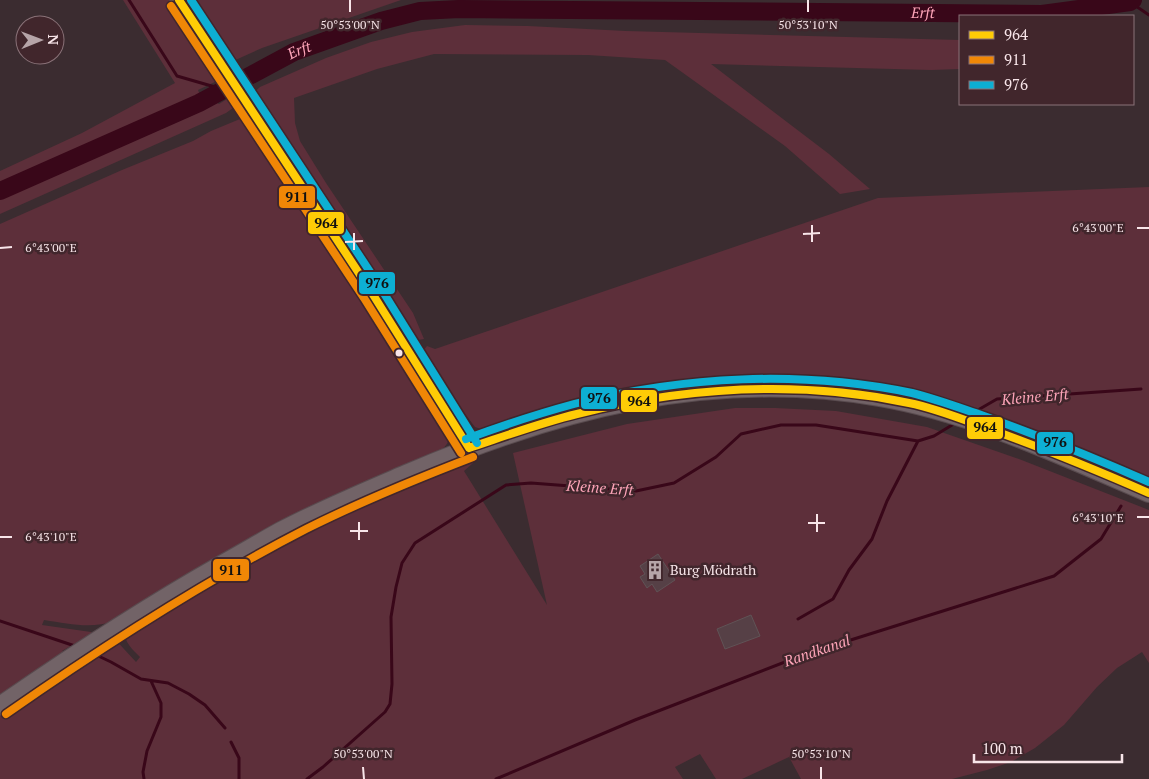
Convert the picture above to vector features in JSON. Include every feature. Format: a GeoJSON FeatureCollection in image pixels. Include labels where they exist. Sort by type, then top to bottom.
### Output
{"type":"FeatureCollection","features":[{"type":"Feature","properties":{"kind":"main road"},"geometry":{"type":"LineString","coordinates":[[179,0],[372,293],[469,448]]}},
{"type":"Feature","properties":{"kind":"main road"},"geometry":{"type":"LineString","coordinates":[[0,706],[82,649],[164,598],[280,531],[363,492],[505,434],[587,411],[660,396],[724,388],[790,388],[852,393],[911,403],[1043,447],[1149,493]]}},
{"type":"Feature","properties":{"kind":"shaded area"},"geometry":{"type":"Polygon","coordinates":[[[123,0],[172,0],[221,79],[198,90],[200,95],[0,185],[0,171],[82,133],[175,83],[123,0]]]}},
{"type":"Feature","properties":{"kind":"shaded area"},"geometry":{"type":"Polygon","coordinates":[[[189,0],[401,0],[262,48],[231,62],[189,0]]]}},
{"type":"Feature","properties":{"kind":"shaded area"},"geometry":{"type":"Polygon","coordinates":[[[465,25],[959,40],[959,69],[931,70],[711,64],[829,154],[870,189],[840,194],[785,146],[665,60],[588,55],[434,54],[377,69],[294,98],[295,123],[300,141],[413,313],[424,339],[412,341],[250,96],[260,87],[326,58],[371,42],[412,32],[465,25]]]}},
{"type":"Feature","properties":{"kind":"shaded area"},"geometry":{"type":"Polygon","coordinates":[[[232,96],[237,105],[226,113],[0,214],[0,199],[217,103],[219,104],[232,96]]]}},
{"type":"Feature","properties":{"kind":"shaded area"},"geometry":{"type":"Polygon","coordinates":[[[240,119],[253,122],[448,428],[449,440],[441,450],[327,500],[115,621],[89,625],[44,620],[42,625],[91,632],[92,634],[62,651],[66,653],[0,699],[0,224],[240,119]]]}},
{"type":"Feature","properties":{"kind":"shaded area"},"geometry":{"type":"Polygon","coordinates":[[[1149,187],[1149,479],[1046,438],[973,419],[965,408],[832,386],[566,408],[487,431],[475,427],[420,355],[427,346],[435,349],[878,198],[1149,187]]]}},
{"type":"Feature","properties":{"kind":"shaded area"},"geometry":{"type":"Polygon","coordinates":[[[735,408],[836,411],[927,427],[1019,459],[1149,510],[1149,663],[1142,652],[1117,668],[1097,687],[1064,725],[1035,748],[1011,762],[952,779],[801,779],[789,757],[742,779],[716,779],[700,754],[675,767],[683,779],[0,779],[0,711],[77,661],[84,664],[109,648],[104,644],[112,636],[136,662],[140,657],[127,642],[124,631],[227,569],[287,537],[387,490],[464,460],[473,463],[464,471],[547,605],[513,453],[627,424],[735,408]]]}},
{"type":"Feature","properties":{"kind":"building","name":"Burg Mödrath"},"geometry":{"type":"Polygon","coordinates":[[[658,554],[675,580],[657,592],[652,584],[647,588],[640,577],[645,574],[640,566],[658,554]]]}},
{"type":"Feature","properties":{"kind":"building"},"geometry":{"type":"Polygon","coordinates":[[[751,615],[760,636],[725,649],[717,629],[751,615]]]}},
{"type":"Feature","properties":{"kind":"waterway"},"geometry":{"type":"LineString","coordinates":[[129,0],[177,76],[222,89]]}},
{"type":"Feature","properties":{"kind":"waterway","name":"Erft"},"geometry":{"type":"LineString","coordinates":[[0,191],[199,103],[294,52],[381,21],[420,11],[459,9],[1042,14],[1130,2],[1133,0]]}},
{"type":"Feature","properties":{"kind":"waterway","name":"Randkanal"},"geometry":{"type":"LineString","coordinates":[[1130,2],[1149,15]]}},
{"type":"Feature","properties":{"kind":"waterway","name":"Kleine Erft"},"geometry":{"type":"LineString","coordinates":[[971,414],[997,399],[1141,389]]}},
{"type":"Feature","properties":{"kind":"waterway","name":"Kleine Erft"},"geometry":{"type":"LineString","coordinates":[[307,779],[385,712],[390,704],[392,684],[391,617],[402,563],[415,543],[506,485],[531,483],[636,491],[674,483],[716,457],[741,434],[781,425],[816,425],[918,441],[934,436],[957,422]]}},
{"type":"Feature","properties":{"kind":"waterway"},"geometry":{"type":"LineString","coordinates":[[798,619],[833,599],[849,570],[872,539],[887,501],[918,441]]}},
{"type":"Feature","properties":{"kind":"waterway","name":"Randkanal"},"geometry":{"type":"LineString","coordinates":[[496,779],[635,720],[803,655],[1054,576],[1101,539],[1121,506]]}},
{"type":"Feature","properties":{"kind":"waterway","name":"Kleine Erft"},"geometry":{"type":"LineString","coordinates":[[0,621],[78,647]]}},
{"type":"Feature","properties":{"kind":"waterway","name":"Kleine Erft"},"geometry":{"type":"LineString","coordinates":[[90,652],[141,679],[168,683],[189,694],[205,705],[225,728]]}},
{"type":"Feature","properties":{"kind":"waterway"},"geometry":{"type":"LineString","coordinates":[[144,779],[143,772],[147,751],[161,717],[161,703],[151,681]]}},
{"type":"Feature","properties":{"kind":"waterway","name":"Kleine Erft"},"geometry":{"type":"LineString","coordinates":[[231,742],[239,758],[239,779]]}},
{"type":"Feature","properties":{"kind":"transit line","name":"964"},"geometry":{"type":"LineString","coordinates":[[179,0],[372,293],[469,448]]}},
{"type":"Feature","properties":{"kind":"transit line","name":"976"},"geometry":{"type":"LineString","coordinates":[[191,0],[380,287],[477,443]]}},
{"type":"Feature","properties":{"kind":"transit line","name":"911"},"geometry":{"type":"LineString","coordinates":[[171,6],[364,298],[461,453]]}},
{"type":"Feature","properties":{"kind":"transit line","name":"976"},"geometry":{"type":"LineString","coordinates":[[466,439],[519,420],[574,404],[657,387],[742,379],[827,381],[912,393],[939,401],[1047,439],[1149,482]]}},
{"type":"Feature","properties":{"kind":"transit line","name":"964"},"geometry":{"type":"LineString","coordinates":[[469,448],[563,418],[618,405],[659,398],[743,390],[826,391],[909,403],[936,410],[1045,450],[1149,493]]}},
{"type":"Feature","properties":{"kind":"transit line","name":"911"},"geometry":{"type":"LineString","coordinates":[[6,714],[79,664],[228,571],[347,509],[473,457]]}},
{"type":"Feature","properties":{"kind":"place","name":"Burg Mödrath"},"geometry":{"type":"Point","coordinates":[655,570]}}]}
